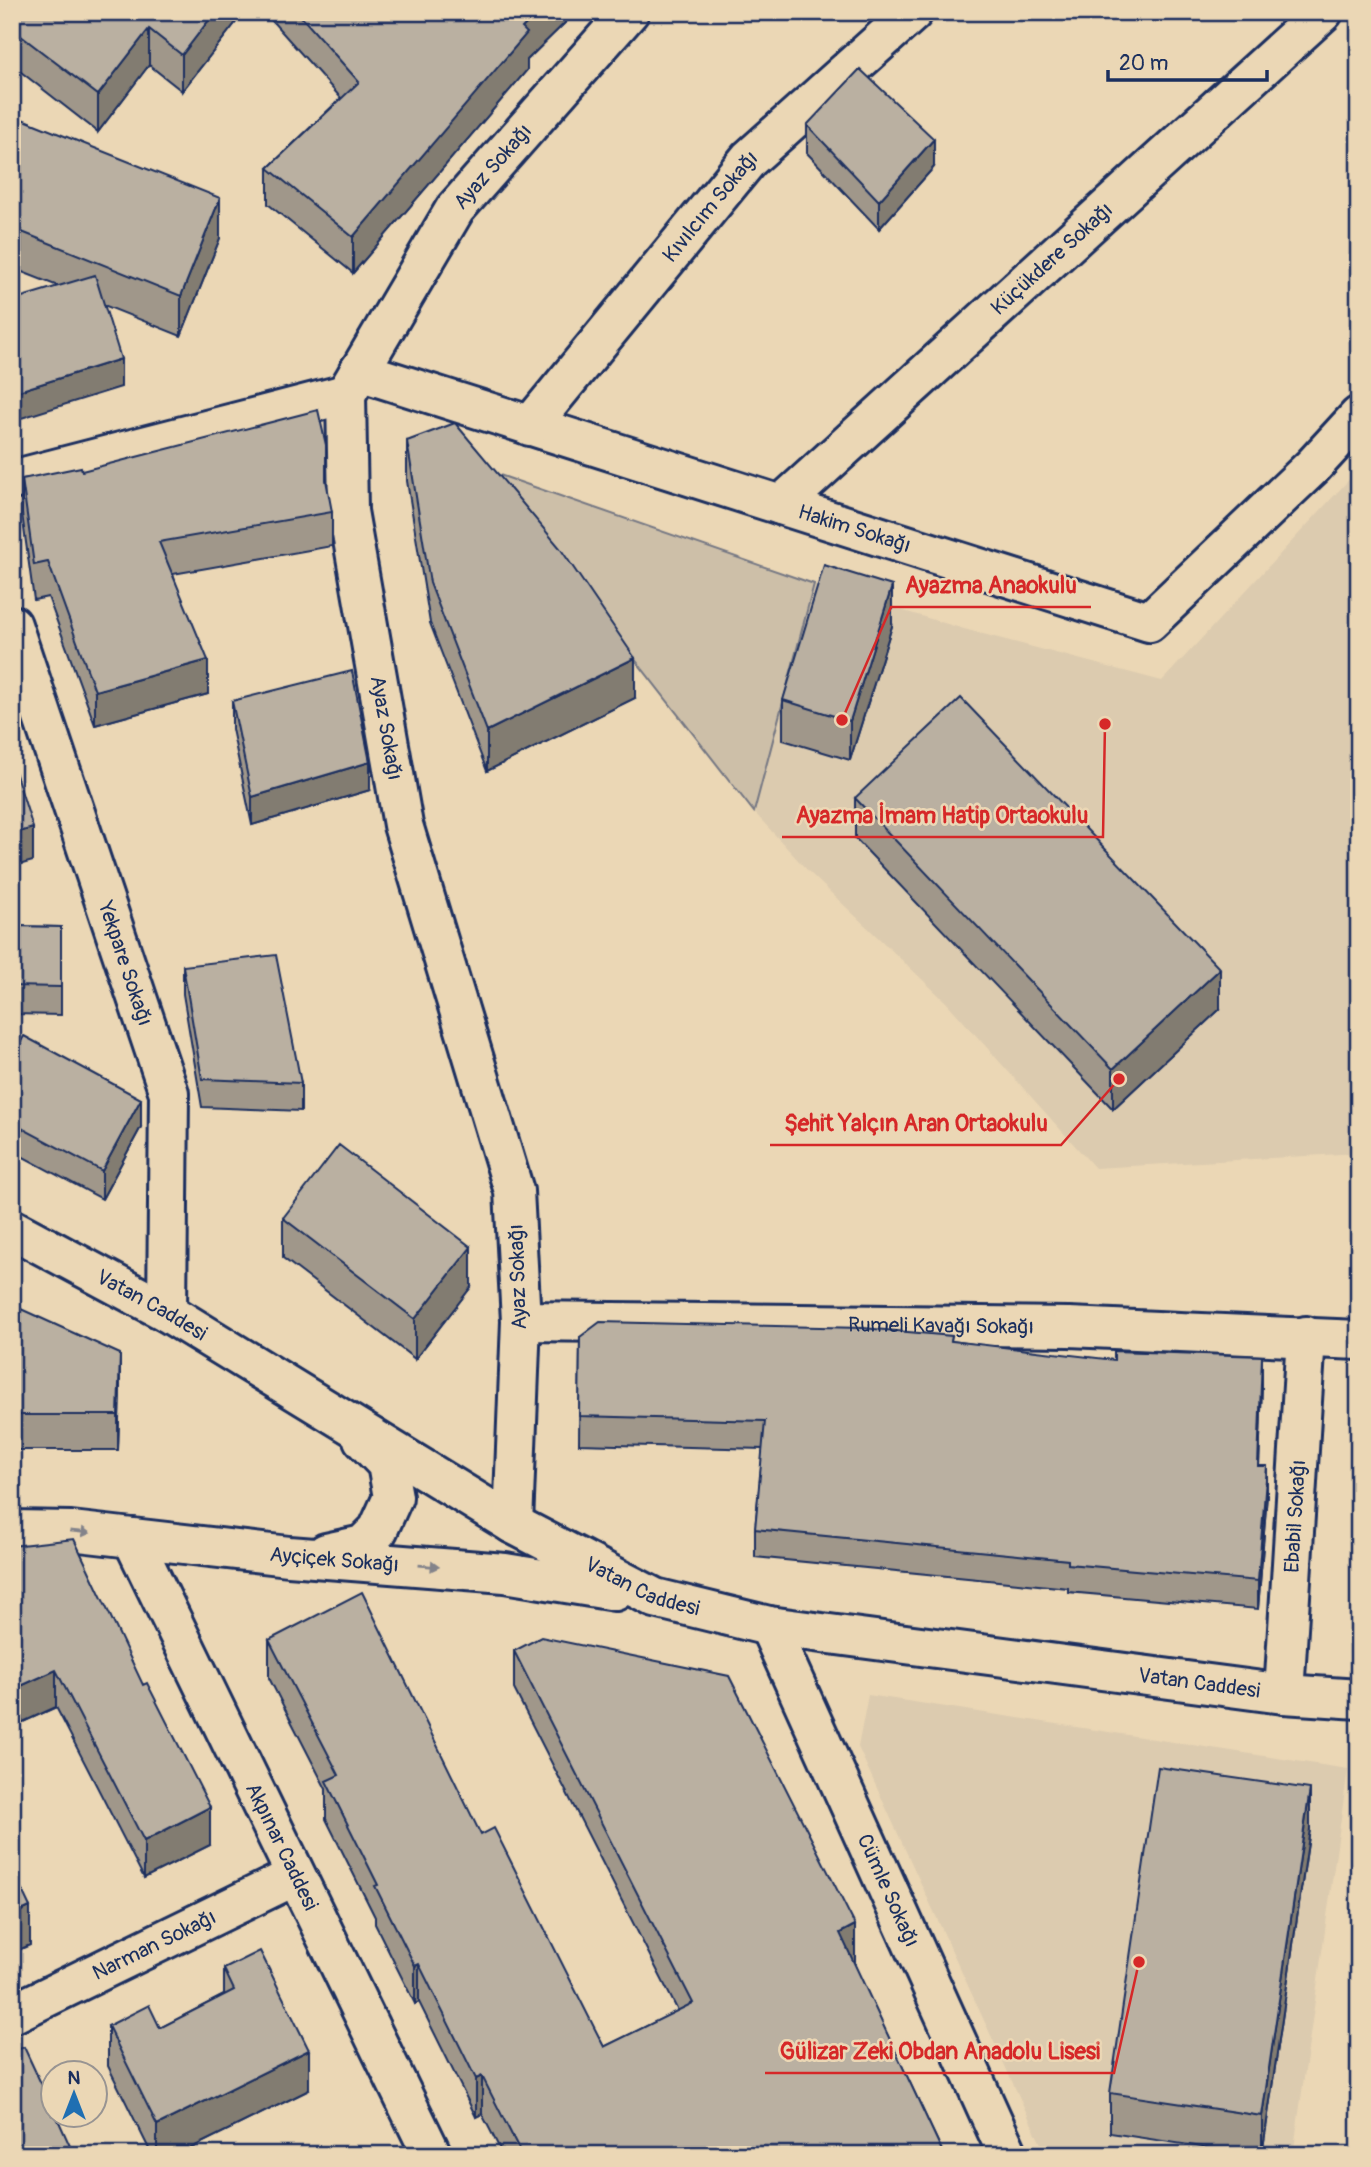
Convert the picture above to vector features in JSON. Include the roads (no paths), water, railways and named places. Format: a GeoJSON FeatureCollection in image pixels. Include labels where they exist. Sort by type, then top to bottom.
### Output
{"type":"FeatureCollection","features":[{"type":"Feature","properties":{"kind":"street","name":"Ayaz Sokağı"},"geometry":{"type":"LineString","coordinates":[[513,1524],[521,1321],[514,1191],[403,825],[348,512],[352,382],[455,209],[629,12]]}},
{"type":"Feature","properties":{"kind":"street","name":"Kıvılcım Sokağı"},"geometry":{"type":"LineString","coordinates":[[530,426],[749,159],[913,12]]}},
{"type":"Feature","properties":{"kind":"street","name":"Küçükdere Sokağı"},"geometry":{"type":"LineString","coordinates":[[781,505],[1323,12]]}},
{"type":"Feature","properties":{"kind":"street","name":"Hakim Sokağı"},"geometry":{"type":"LineString","coordinates":[[352,382],[530,426],[1149,622],[1313,466],[1359,416]]}},
{"type":"Feature","properties":{"kind":"street"},"geometry":{"type":"LineString","coordinates":[[12,480],[352,382]]}},
{"type":"Feature","properties":{"kind":"street","name":"Yekpare Sokağı"},"geometry":{"type":"LineString","coordinates":[[12,625],[169,1093],[167,1312]]}},
{"type":"Feature","properties":{"kind":"street","name":"Vatan Caddesi"},"geometry":{"type":"LineString","coordinates":[[12,1229],[167,1312],[513,1524],[655,1598],[769,1626],[1283,1694],[1359,1699]]}},
{"type":"Feature","properties":{"kind":"street","name":"Rumeli Kavağı Sokağı"},"geometry":{"type":"LineString","coordinates":[[521,1321],[1069,1327],[1359,1340]]}},
{"type":"Feature","properties":{"kind":"street","name":"Ebabil Sokağı"},"geometry":{"type":"LineString","coordinates":[[1283,1694],[1306,1336]]}},
{"type":"Feature","properties":{"kind":"street"},"geometry":{"type":"LineString","coordinates":[[289,1556],[341,1552],[363,1545],[379,1530],[388,1512],[393,1497],[387,1464],[344,1421]]}},
{"type":"Feature","properties":{"kind":"street","name":"Ayçiçek Sokağı"},"geometry":{"type":"LineString","coordinates":[[12,1530],[71,1531],[289,1556],[505,1573],[655,1598]]}},
{"type":"Feature","properties":{"kind":"street","name":"Akpınar Caddesi"},"geometry":{"type":"LineString","coordinates":[[132,1538],[432,2155]]}},
{"type":"Feature","properties":{"kind":"street","name":"Cümle Sokağı"},"geometry":{"type":"LineString","coordinates":[[769,1626],[1008,2155]]}},
{"type":"Feature","properties":{"kind":"street","name":"Narman Sokağı"},"geometry":{"type":"LineString","coordinates":[[12,2014],[295,1876]]}},
{"type":"Feature","properties":{"kind":"place","name":"Ayazma Anaokulu"},"geometry":{"type":"Point","coordinates":[842,720]}},
{"type":"Feature","properties":{"kind":"place","name":"Ayazma İmam Hatip Ortaokulu"},"geometry":{"type":"Point","coordinates":[1105,724]}},
{"type":"Feature","properties":{"kind":"place","name":"Şehit Yalçın Aran Ortaokulu"},"geometry":{"type":"Point","coordinates":[1119,1079]}},
{"type":"Feature","properties":{"kind":"place","name":"Gülizar Zeki Obdan Anadolu Lisesi"},"geometry":{"type":"Point","coordinates":[1139,1962]}}]}
